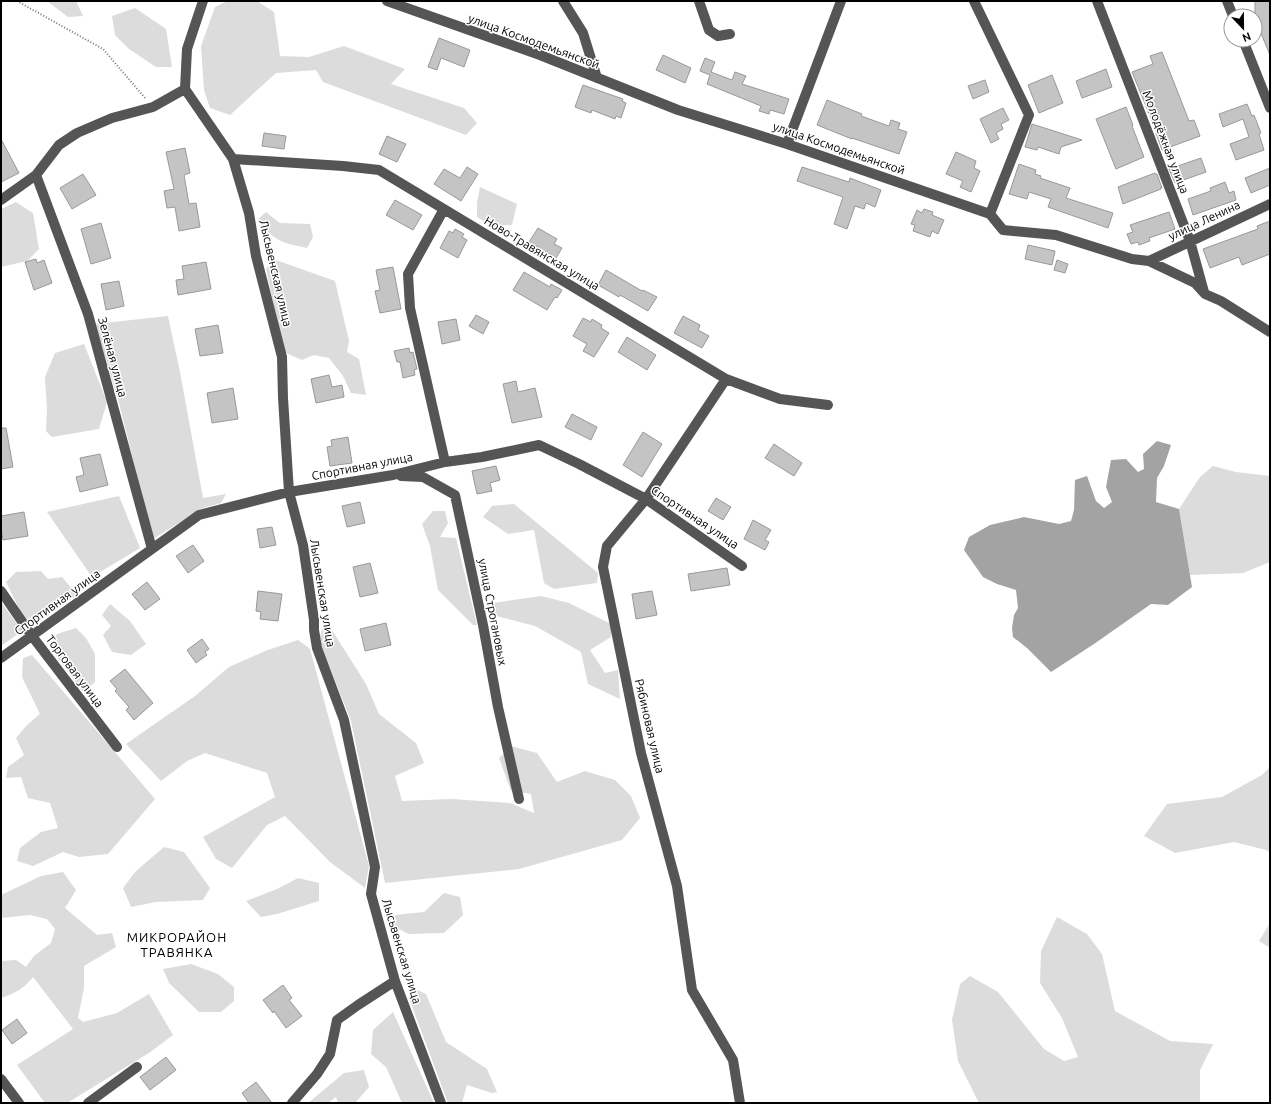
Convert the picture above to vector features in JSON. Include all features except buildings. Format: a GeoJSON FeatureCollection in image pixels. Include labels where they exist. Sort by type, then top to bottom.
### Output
{"type":"FeatureCollection","features":[{"type":"Feature","properties":{"kind":"street"},"geometry":{"type":"LineString","coordinates":[[1,200],[36,175],[60,145],[77,133],[112,118],[153,107],[185,89],[187,50],[203,1]]}},
{"type":"Feature","properties":{"kind":"street","name":"улица Космодемьянской"},"geometry":{"type":"LineString","coordinates":[[387,1],[540,55],[678,110],[787,144],[990,214]]}},
{"type":"Feature","properties":{"kind":"street"},"geometry":{"type":"LineString","coordinates":[[564,1],[583,33],[597,78]]}},
{"type":"Feature","properties":{"kind":"street"},"geometry":{"type":"LineString","coordinates":[[699,1],[709,30],[718,36],[730,34]]}},
{"type":"Feature","properties":{"kind":"street"},"geometry":{"type":"LineString","coordinates":[[787,144],[841,1]]}},
{"type":"Feature","properties":{"kind":"street"},"geometry":{"type":"LineString","coordinates":[[974,1],[1029,115],[990,214],[1003,230],[1056,235],[1132,259],[1149,261],[1195,283],[1205,294],[1221,301],[1270,332]]}},
{"type":"Feature","properties":{"kind":"street","name":"Молодёжная улица"},"geometry":{"type":"LineString","coordinates":[[1097,1],[1190,241],[1205,294]]}},
{"type":"Feature","properties":{"kind":"street"},"geometry":{"type":"LineString","coordinates":[[1246,48],[1270,108]]}},
{"type":"Feature","properties":{"kind":"street","name":"Лысьвенская улица"},"geometry":{"type":"LineString","coordinates":[[185,89],[233,159],[249,213],[256,256],[282,357],[282,398],[289,492],[303,545],[317,648],[344,720],[376,867],[371,894],[395,981],[441,1103]]}},
{"type":"Feature","properties":{"kind":"street","name":"Ново-Травянская улица"},"geometry":{"type":"LineString","coordinates":[[233,159],[343,166],[379,170],[726,379],[780,399],[828,405]]}},
{"type":"Feature","properties":{"kind":"street","name":"Зелёная улица"},"geometry":{"type":"LineString","coordinates":[[36,175],[88,314],[152,549]]}},
{"type":"Feature","properties":{"kind":"street","name":"улица Ленина"},"geometry":{"type":"LineString","coordinates":[[1149,261],[1270,204]]}},
{"type":"Feature","properties":{"kind":"street"},"geometry":{"type":"LineString","coordinates":[[444,209],[408,274],[410,308],[445,462]]}},
{"type":"Feature","properties":{"kind":"street","name":"Рябиновая улица"},"geometry":{"type":"LineString","coordinates":[[726,379],[646,499],[607,546],[603,567],[641,753],[677,886],[692,990],[733,1060],[740,1103]]}},
{"type":"Feature","properties":{"kind":"street","name":"Спортивная улица"},"geometry":{"type":"LineString","coordinates":[[1,658],[200,515],[289,492],[392,475],[445,462],[482,457],[539,445],[646,499],[742,566]]}},
{"type":"Feature","properties":{"kind":"street","name":"улица Строгановых"},"geometry":{"type":"LineString","coordinates":[[392,475],[423,477],[455,495],[483,625],[498,706],[519,799]]}},
{"type":"Feature","properties":{"kind":"street","name":"Торговая улица"},"geometry":{"type":"LineString","coordinates":[[1,591],[32,636],[117,747]]}},
{"type":"Feature","properties":{"kind":"street"},"geometry":{"type":"LineString","coordinates":[[292,1103],[317,1074],[330,1054],[337,1020],[395,981]]}},
{"type":"Feature","properties":{"kind":"street"},"geometry":{"type":"LineString","coordinates":[[88,1103],[137,1067]]}},
{"type":"Feature","properties":{"kind":"street"},"geometry":{"type":"LineString","coordinates":[[1,1079],[19,1103]]}},
{"type":"Feature","properties":{"kind":"path"},"geometry":{"type":"LineString","coordinates":[[17,1],[103,49],[153,107]]}},
{"type":"Feature","properties":{"kind":"shaded area"},"geometry":{"type":"Polygon","coordinates":[[[47,1],[76,1],[83,16],[68,17],[47,1]]]}},
{"type":"Feature","properties":{"kind":"shaded area"},"geometry":{"type":"Polygon","coordinates":[[[228,1],[257,1],[274,12],[280,56],[309,57],[344,46],[405,69],[391,84],[464,108],[477,123],[466,135],[323,82],[316,70],[276,73],[230,115],[210,108],[204,90],[201,46],[215,7],[228,1]]]}},
{"type":"Feature","properties":{"kind":"shaded area"},"geometry":{"type":"Polygon","coordinates":[[[135,8],[166,29],[172,67],[156,67],[129,49],[115,35],[112,16],[135,8]]]}},
{"type":"Feature","properties":{"kind":"shaded area"},"geometry":{"type":"Polygon","coordinates":[[[480,187],[517,204],[512,225],[492,226],[477,217],[477,203],[480,187]]]}},
{"type":"Feature","properties":{"kind":"shaded area"},"geometry":{"type":"Polygon","coordinates":[[[16,202],[33,213],[39,249],[27,261],[1,267],[1,209],[16,202]]]}},
{"type":"Feature","properties":{"kind":"shaded area"},"geometry":{"type":"Polygon","coordinates":[[[266,212],[280,223],[310,224],[313,237],[307,248],[273,237],[258,219],[266,212]]]}},
{"type":"Feature","properties":{"kind":"shaded area"},"geometry":{"type":"Polygon","coordinates":[[[273,259],[335,281],[349,341],[347,352],[359,359],[366,395],[351,393],[343,376],[329,358],[314,355],[302,360],[284,352],[266,269],[273,259]]]}},
{"type":"Feature","properties":{"kind":"shaded area"},"geometry":{"type":"Polygon","coordinates":[[[168,316],[180,372],[203,498],[226,494],[221,503],[203,508],[153,539],[119,403],[95,324],[168,316]]]}},
{"type":"Feature","properties":{"kind":"shaded area"},"geometry":{"type":"Polygon","coordinates":[[[84,344],[107,402],[99,429],[52,437],[46,431],[47,409],[45,377],[55,353],[84,344]]]}},
{"type":"Feature","properties":{"kind":"shaded area"},"geometry":{"type":"Polygon","coordinates":[[[1157,441],[1171,445],[1164,466],[1157,478],[1156,502],[1179,509],[1192,587],[1168,605],[1151,604],[1051,672],[1027,648],[1013,637],[1012,628],[1014,615],[1018,608],[1016,590],[997,584],[983,577],[964,550],[969,537],[990,525],[1024,517],[1059,524],[1071,521],[1074,510],[1075,480],[1087,476],[1096,501],[1104,508],[1112,502],[1106,487],[1111,460],[1126,459],[1138,472],[1144,469],[1143,454],[1157,441]]]}},
{"type":"Feature","properties":{"kind":"shaded area"},"geometry":{"type":"Polygon","coordinates":[[[1213,466],[1236,472],[1270,476],[1270,562],[1243,573],[1190,575],[1179,509],[1200,477],[1213,466]]]}},
{"type":"Feature","properties":{"kind":"shaded area"},"geometry":{"type":"Polygon","coordinates":[[[119,496],[140,548],[92,577],[47,512],[119,496]]]}},
{"type":"Feature","properties":{"kind":"shaded area"},"geometry":{"type":"Polygon","coordinates":[[[514,504],[598,573],[597,583],[554,589],[544,583],[534,530],[508,534],[483,517],[492,506],[514,504]]]}},
{"type":"Feature","properties":{"kind":"shaded area"},"geometry":{"type":"Polygon","coordinates":[[[433,511],[445,511],[448,523],[440,537],[456,538],[477,625],[473,625],[438,590],[430,546],[422,524],[433,511]]]}},
{"type":"Feature","properties":{"kind":"shaded area"},"geometry":{"type":"Polygon","coordinates":[[[41,571],[48,579],[62,577],[77,595],[37,623],[24,619],[6,582],[16,572],[41,571]]]}},
{"type":"Feature","properties":{"kind":"shaded area"},"geometry":{"type":"Polygon","coordinates":[[[541,596],[569,603],[611,624],[611,637],[590,650],[605,673],[618,670],[620,699],[588,684],[581,652],[535,626],[489,614],[486,604],[541,596]]]}},
{"type":"Feature","properties":{"kind":"shaded area"},"geometry":{"type":"Polygon","coordinates":[[[1,602],[22,631],[1,646],[1,602]]]}},
{"type":"Feature","properties":{"kind":"shaded area"},"geometry":{"type":"Polygon","coordinates":[[[110,604],[130,621],[146,644],[131,655],[112,652],[103,635],[111,626],[102,615],[110,604]]]}},
{"type":"Feature","properties":{"kind":"shaded area"},"geometry":{"type":"Polygon","coordinates":[[[325,619],[366,684],[379,714],[416,743],[424,763],[395,776],[402,801],[451,799],[510,803],[534,813],[531,794],[511,791],[499,758],[511,746],[537,753],[557,782],[585,771],[615,780],[631,796],[640,818],[622,840],[519,869],[385,883],[351,721],[319,640],[325,619]]]}},
{"type":"Feature","properties":{"kind":"shaded area"},"geometry":{"type":"Polygon","coordinates":[[[76,628],[86,638],[95,654],[95,682],[83,692],[49,646],[57,634],[76,628]]]}},
{"type":"Feature","properties":{"kind":"shaded area"},"geometry":{"type":"Polygon","coordinates":[[[298,640],[310,649],[369,866],[365,888],[330,862],[285,816],[267,825],[232,868],[216,859],[203,837],[275,797],[267,773],[205,753],[187,761],[161,781],[126,744],[195,696],[229,667],[265,651],[298,640]]]}},
{"type":"Feature","properties":{"kind":"shaded area"},"geometry":{"type":"Polygon","coordinates":[[[32,655],[155,799],[108,854],[79,857],[63,852],[33,866],[17,861],[20,848],[41,832],[58,828],[50,803],[28,798],[21,777],[6,778],[8,767],[24,755],[16,738],[27,725],[40,714],[22,677],[23,658],[32,655]]]}},
{"type":"Feature","properties":{"kind":"shaded area"},"geometry":{"type":"Polygon","coordinates":[[[1270,767],[1270,852],[1234,842],[1175,853],[1144,836],[1167,804],[1222,797],[1262,775],[1270,767]]]}},
{"type":"Feature","properties":{"kind":"shaded area"},"geometry":{"type":"Polygon","coordinates":[[[164,847],[184,852],[210,888],[203,900],[156,902],[131,907],[123,888],[136,871],[164,847]]]}},
{"type":"Feature","properties":{"kind":"shaded area"},"geometry":{"type":"Polygon","coordinates":[[[63,872],[76,890],[65,908],[97,935],[112,933],[116,947],[84,966],[84,988],[78,1018],[83,1022],[117,1013],[149,994],[173,1035],[149,1053],[67,1103],[45,1103],[17,1065],[73,1029],[33,977],[19,990],[1,998],[1,961],[16,960],[26,967],[34,956],[51,943],[55,929],[47,919],[30,915],[1,918],[1,895],[41,876],[63,872]]]}},
{"type":"Feature","properties":{"kind":"shaded area"},"geometry":{"type":"Polygon","coordinates":[[[298,878],[319,883],[319,901],[277,914],[261,917],[246,901],[277,889],[298,878]]]}},
{"type":"Feature","properties":{"kind":"shaded area"},"geometry":{"type":"Polygon","coordinates":[[[444,893],[460,897],[463,915],[444,933],[408,934],[392,925],[395,915],[424,912],[444,893]]]}},
{"type":"Feature","properties":{"kind":"shaded area"},"geometry":{"type":"Polygon","coordinates":[[[1057,917],[1087,934],[1102,954],[1115,1011],[1170,1041],[1213,1044],[1200,1070],[1200,1103],[979,1103],[958,1061],[952,1020],[960,984],[970,976],[998,992],[1044,1049],[1064,1061],[1078,1057],[1062,1018],[1040,983],[1041,951],[1057,917]]]}},
{"type":"Feature","properties":{"kind":"shaded area"},"geometry":{"type":"Polygon","coordinates":[[[1270,923],[1270,948],[1259,941],[1270,923]]]}},
{"type":"Feature","properties":{"kind":"shaded area"},"geometry":{"type":"Polygon","coordinates":[[[191,964],[218,974],[234,987],[234,1001],[221,1012],[199,1012],[169,983],[163,969],[191,964]]]}},
{"type":"Feature","properties":{"kind":"shaded area"},"geometry":{"type":"Polygon","coordinates":[[[415,989],[426,994],[446,1042],[487,1069],[497,1092],[492,1093],[467,1085],[462,1103],[448,1103],[410,1001],[415,989]]]}},
{"type":"Feature","properties":{"kind":"shaded area"},"geometry":{"type":"Polygon","coordinates":[[[393,1012],[434,1103],[402,1103],[386,1067],[371,1054],[373,1030],[393,1012]]]}},
{"type":"Feature","properties":{"kind":"shaded area"},"geometry":{"type":"Polygon","coordinates":[[[364,1070],[369,1087],[355,1103],[338,1103],[336,1097],[328,1103],[308,1103],[344,1073],[364,1070]]]}},
{"type":"Feature","properties":{"kind":"district","name":"МИКРОРАЙОН ТРАВЯНКА"},"geometry":{"type":"Point","coordinates":[177,944]}}]}
